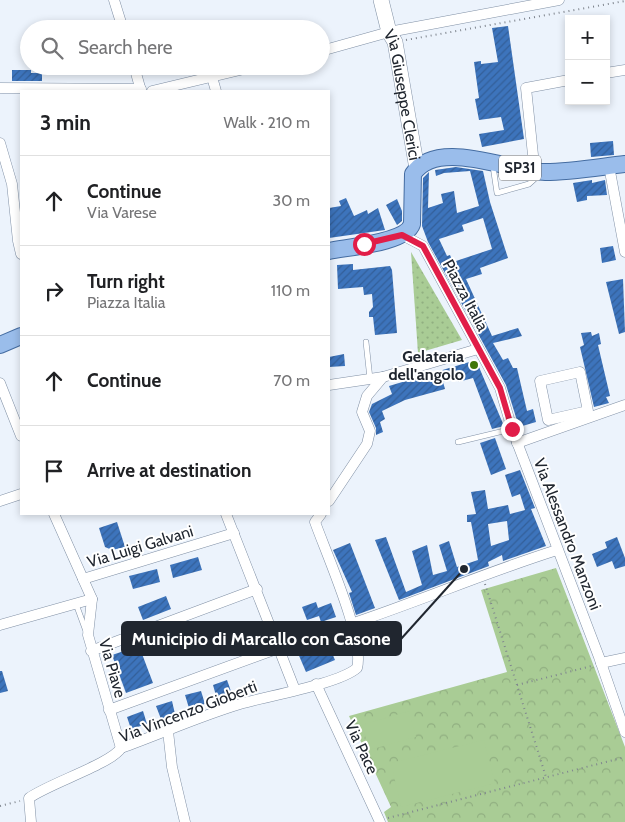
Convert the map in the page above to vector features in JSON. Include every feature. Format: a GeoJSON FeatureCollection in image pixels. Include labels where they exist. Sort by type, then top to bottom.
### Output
{"type":"FeatureCollection","features":[{"type":"Feature","properties":{"kind":"main road","name":"SP31"},"geometry":{"type":"LineString","coordinates":[[417,169],[440,158],[468,158],[536,171],[617,165]]}},
{"type":"Feature","properties":{"kind":"main road","name":"Via Giuseppe Clerici"},"geometry":{"type":"LineString","coordinates":[[402,235],[411,228],[412,182],[417,169]]}},
{"type":"Feature","properties":{"kind":"main road"},"geometry":{"type":"LineString","coordinates":[[330,250],[402,235]]}},
{"type":"Feature","properties":{"kind":"main road"},"geometry":{"type":"LineString","coordinates":[[0,345],[20,336]]}},
{"type":"Feature","properties":{"kind":"street"},"geometry":{"type":"LineString","coordinates":[[114,0],[120,20]]}},
{"type":"Feature","properties":{"kind":"street","name":"Via Giuseppe Clerici"},"geometry":{"type":"LineString","coordinates":[[381,0],[389,32],[395,42],[417,169]]}},
{"type":"Feature","properties":{"kind":"street"},"geometry":{"type":"LineString","coordinates":[[330,48],[389,32],[559,0]]}},
{"type":"Feature","properties":{"kind":"street"},"geometry":{"type":"LineString","coordinates":[[610,72],[625,70]]}},
{"type":"Feature","properties":{"kind":"street"},"geometry":{"type":"LineString","coordinates":[[0,88],[141,90],[137,75]]}},
{"type":"Feature","properties":{"kind":"street"},"geometry":{"type":"LineString","coordinates":[[156,90],[220,75]]}},
{"type":"Feature","properties":{"kind":"street"},"geometry":{"type":"LineString","coordinates":[[212,77],[216,90]]}},
{"type":"Feature","properties":{"kind":"street"},"geometry":{"type":"LineString","coordinates":[[536,171],[526,88],[565,81]]}},
{"type":"Feature","properties":{"kind":"street"},"geometry":{"type":"LineString","coordinates":[[0,143],[12,184],[20,250]]}},
{"type":"Feature","properties":{"kind":"street"},"geometry":{"type":"LineString","coordinates":[[617,165],[625,252]]}},
{"type":"Feature","properties":{"kind":"street","name":"Piazza Italia"},"geometry":{"type":"LineString","coordinates":[[330,385],[383,377],[478,349],[423,246],[402,235]]}},
{"type":"Feature","properties":{"kind":"street","name":"Via Alessandro Manzoni"},"geometry":{"type":"LineString","coordinates":[[478,349],[500,388],[517,443],[600,660],[625,732]]}},
{"type":"Feature","properties":{"kind":"street"},"geometry":{"type":"LineString","coordinates":[[580,372],[588,411],[548,420],[540,381],[580,372]]}},
{"type":"Feature","properties":{"kind":"street"},"geometry":{"type":"LineString","coordinates":[[330,500],[367,444],[370,431],[362,412],[367,396],[383,377]]}},
{"type":"Feature","properties":{"kind":"street"},"geometry":{"type":"LineString","coordinates":[[0,383],[20,433]]}},
{"type":"Feature","properties":{"kind":"street"},"geometry":{"type":"LineString","coordinates":[[517,443],[625,405]]}},
{"type":"Feature","properties":{"kind":"street"},"geometry":{"type":"LineString","coordinates":[[0,501],[20,494]]}},
{"type":"Feature","properties":{"kind":"street"},"geometry":{"type":"LineString","coordinates":[[0,625],[92,599],[54,515]]}},
{"type":"Feature","properties":{"kind":"street"},"geometry":{"type":"LineString","coordinates":[[226,515],[295,690]]}},
{"type":"Feature","properties":{"kind":"street"},"geometry":{"type":"LineString","coordinates":[[318,518],[351,624],[424,600],[479,576],[557,550]]}},
{"type":"Feature","properties":{"kind":"street","name":"Via Luigi Galvani"},"geometry":{"type":"LineString","coordinates":[[83,579],[234,533]]}},
{"type":"Feature","properties":{"kind":"street"},"geometry":{"type":"LineString","coordinates":[[91,651],[257,589]]}},
{"type":"Feature","properties":{"kind":"street","name":"Via Piave"},"geometry":{"type":"LineString","coordinates":[[92,599],[88,635],[91,651],[121,748]]}},
{"type":"Feature","properties":{"kind":"street","name":"Via Vincenzo Gioberti"},"geometry":{"type":"LineString","coordinates":[[29,798],[51,784],[111,758],[121,748],[238,704],[295,690],[352,672],[357,668],[358,662],[351,624]]}},
{"type":"Feature","properties":{"kind":"street"},"geometry":{"type":"LineString","coordinates":[[110,710],[280,648]]}},
{"type":"Feature","properties":{"kind":"street"},"geometry":{"type":"LineString","coordinates":[[600,660],[625,658]]}},
{"type":"Feature","properties":{"kind":"street","name":"Via Pace"},"geometry":{"type":"LineString","coordinates":[[316,684],[380,821]]}},
{"type":"Feature","properties":{"kind":"street"},"geometry":{"type":"LineString","coordinates":[[168,731],[172,767],[185,822]]}},
{"type":"Feature","properties":{"kind":"street"},"geometry":{"type":"LineString","coordinates":[[29,798],[31,822]]}},
{"type":"Feature","properties":{"kind":"lane"},"geometry":{"type":"LineString","coordinates":[[493,163],[497,193],[530,184],[536,171]]}},
{"type":"Feature","properties":{"kind":"lane"},"geometry":{"type":"LineString","coordinates":[[366,342],[370,380]]}},
{"type":"Feature","properties":{"kind":"lane"},"geometry":{"type":"LineString","coordinates":[[458,442],[512,429]]}},
{"type":"Feature","properties":{"kind":"lane"},"geometry":{"type":"LineString","coordinates":[[76,604],[88,635]]}},
{"type":"Feature","properties":{"kind":"path"},"geometry":{"type":"LineString","coordinates":[[479,576],[517,685],[546,778]]}},
{"type":"Feature","properties":{"kind":"path"},"geometry":{"type":"LineString","coordinates":[[517,685],[594,665],[592,660],[600,660]]}},
{"type":"Feature","properties":{"kind":"path"},"geometry":{"type":"LineString","coordinates":[[380,821],[625,757]]}},
{"type":"Feature","properties":{"kind":"path"},"geometry":{"type":"LineString","coordinates":[[0,806],[29,798]]}},
{"type":"Feature","properties":{"kind":"green space"},"geometry":{"type":"Polygon","coordinates":[[[411,252],[462,340],[418,353],[411,252]]]}},
{"type":"Feature","properties":{"kind":"green space"},"geometry":{"type":"Polygon","coordinates":[[[556,568],[625,747],[625,822],[388,822],[384,812],[391,807],[349,716],[507,672],[481,590],[556,568]]]}},
{"type":"Feature","properties":{"kind":"green space"},"geometry":{"type":"Polygon","coordinates":[[[409,711],[416,737],[369,750],[362,725],[409,711]]]}},
{"type":"Feature","properties":{"kind":"green space"},"geometry":{"type":"Polygon","coordinates":[[[484,740],[495,783],[401,807],[391,763],[484,740]]]}},
{"type":"Feature","properties":{"kind":"building"},"geometry":{"type":"Polygon","coordinates":[[[508,26],[524,139],[482,147],[479,134],[504,130],[501,117],[479,120],[475,99],[479,98],[474,62],[481,61],[481,64],[498,62],[492,28],[508,26]]]}},
{"type":"Feature","properties":{"kind":"building"},"geometry":{"type":"Polygon","coordinates":[[[12,70],[20,70],[20,75],[42,75],[42,81],[12,81],[12,70]]]}},
{"type":"Feature","properties":{"kind":"building"},"geometry":{"type":"Polygon","coordinates":[[[613,141],[614,155],[591,157],[590,143],[613,141]]]}},
{"type":"Feature","properties":{"kind":"building"},"geometry":{"type":"Polygon","coordinates":[[[456,167],[483,171],[490,202],[508,258],[480,268],[482,274],[466,279],[492,336],[518,328],[522,336],[493,343],[503,360],[508,358],[513,368],[517,368],[527,411],[533,409],[536,422],[519,427],[506,385],[428,242],[422,226],[423,178],[429,172],[428,208],[443,203],[441,194],[454,191],[457,213],[479,206],[470,171],[444,173],[436,176],[435,170],[456,167]],[[483,218],[462,225],[464,231],[439,239],[447,256],[450,255],[453,262],[492,249],[483,218]]]}},
{"type":"Feature","properties":{"kind":"building"},"geometry":{"type":"Polygon","coordinates":[[[592,180],[592,183],[605,180],[607,195],[587,196],[587,200],[577,202],[573,183],[592,180]]]}},
{"type":"Feature","properties":{"kind":"building"},"geometry":{"type":"Polygon","coordinates":[[[346,198],[354,216],[367,210],[368,214],[378,208],[385,230],[330,238],[330,208],[341,206],[339,201],[346,198]]]}},
{"type":"Feature","properties":{"kind":"building"},"geometry":{"type":"Polygon","coordinates":[[[397,199],[402,211],[402,221],[397,225],[386,205],[397,199]]]}},
{"type":"Feature","properties":{"kind":"building"},"geometry":{"type":"Polygon","coordinates":[[[613,246],[616,260],[602,263],[600,248],[613,246]]]}},
{"type":"Feature","properties":{"kind":"building"},"geometry":{"type":"Polygon","coordinates":[[[353,264],[353,270],[390,266],[392,270],[397,333],[375,335],[373,317],[369,317],[369,312],[373,307],[372,294],[364,295],[363,287],[338,289],[337,265],[353,264]]]}},
{"type":"Feature","properties":{"kind":"building"},"geometry":{"type":"Polygon","coordinates":[[[623,279],[625,332],[619,334],[606,282],[623,279]]]}},
{"type":"Feature","properties":{"kind":"building"},"geometry":{"type":"Polygon","coordinates":[[[591,332],[592,336],[599,333],[601,344],[598,345],[610,396],[606,397],[609,403],[594,407],[580,347],[584,345],[581,333],[591,332]]]}},
{"type":"Feature","properties":{"kind":"building"},"geometry":{"type":"Polygon","coordinates":[[[344,354],[345,366],[330,367],[330,357],[344,354]]]}},
{"type":"Feature","properties":{"kind":"building"},"geometry":{"type":"Polygon","coordinates":[[[476,360],[504,426],[492,429],[473,378],[458,382],[457,377],[443,382],[445,389],[405,400],[382,411],[385,419],[380,422],[383,432],[376,435],[376,428],[369,412],[372,404],[392,394],[389,386],[476,360]]]}},
{"type":"Feature","properties":{"kind":"building"},"geometry":{"type":"Polygon","coordinates":[[[495,438],[506,469],[491,475],[480,443],[495,438]]]}},
{"type":"Feature","properties":{"kind":"building"},"geometry":{"type":"Polygon","coordinates":[[[520,470],[535,508],[531,509],[546,546],[503,561],[502,555],[488,562],[489,566],[399,600],[375,540],[386,537],[406,592],[422,585],[412,551],[427,545],[433,575],[447,571],[439,545],[449,541],[457,567],[478,560],[471,522],[467,522],[467,515],[476,514],[471,492],[485,490],[488,509],[508,505],[510,514],[529,509],[525,510],[520,494],[512,497],[505,475],[520,470]],[[507,521],[488,524],[491,546],[509,540],[507,521]]]}},
{"type":"Feature","properties":{"kind":"building"},"geometry":{"type":"Polygon","coordinates":[[[117,522],[125,547],[112,550],[105,547],[99,528],[117,522]]]}},
{"type":"Feature","properties":{"kind":"building"},"geometry":{"type":"Polygon","coordinates":[[[617,537],[625,558],[625,566],[615,569],[612,561],[597,567],[592,554],[607,548],[605,542],[617,537]]]}},
{"type":"Feature","properties":{"kind":"building"},"geometry":{"type":"Polygon","coordinates":[[[350,543],[375,608],[356,615],[349,593],[352,592],[333,550],[350,543]]]}},
{"type":"Feature","properties":{"kind":"building"},"geometry":{"type":"Polygon","coordinates":[[[198,557],[202,570],[173,578],[170,565],[198,557]]]}},
{"type":"Feature","properties":{"kind":"building"},"geometry":{"type":"Polygon","coordinates":[[[157,569],[160,582],[133,589],[129,576],[157,569]]]}},
{"type":"Feature","properties":{"kind":"building"},"geometry":{"type":"Polygon","coordinates":[[[166,596],[171,609],[143,620],[138,607],[166,596]]]}},
{"type":"Feature","properties":{"kind":"building"},"geometry":{"type":"Polygon","coordinates":[[[316,602],[318,608],[331,603],[336,617],[321,622],[319,616],[307,620],[302,607],[316,602]]]}},
{"type":"Feature","properties":{"kind":"building"},"geometry":{"type":"Polygon","coordinates":[[[326,639],[335,660],[306,672],[297,651],[326,639]]]}},
{"type":"Feature","properties":{"kind":"building"},"geometry":{"type":"Polygon","coordinates":[[[139,646],[153,683],[126,693],[112,655],[139,646]]]}},
{"type":"Feature","properties":{"kind":"building"},"geometry":{"type":"Polygon","coordinates":[[[0,671],[2,671],[8,691],[0,693],[0,671]]]}},
{"type":"Feature","properties":{"kind":"building"},"geometry":{"type":"Polygon","coordinates":[[[227,680],[232,694],[217,699],[213,685],[227,680]]]}},
{"type":"Feature","properties":{"kind":"building"},"geometry":{"type":"Polygon","coordinates":[[[201,691],[205,704],[189,708],[185,695],[201,691]]]}},
{"type":"Feature","properties":{"kind":"building"},"geometry":{"type":"Polygon","coordinates":[[[172,701],[175,714],[161,719],[156,706],[172,701]]]}},
{"type":"Feature","properties":{"kind":"building"},"geometry":{"type":"Polygon","coordinates":[[[143,711],[147,724],[131,729],[127,717],[143,711]]]}},
{"type":"Feature","properties":{"kind":"place","name":"Gelateria dell'angolo"},"geometry":{"type":"Point","coordinates":[474,365]}},
{"type":"Feature","properties":{"kind":"place","name":"Municipio di Marcallo con Casone"},"geometry":{"type":"Point","coordinates":[464,569]}},
{"type":"Feature","properties":{"kind":"route"},"geometry":{"type":"LineString","coordinates":[[364,244],[402,235],[419,242],[423,246],[500,388],[512,429]]}}]}
